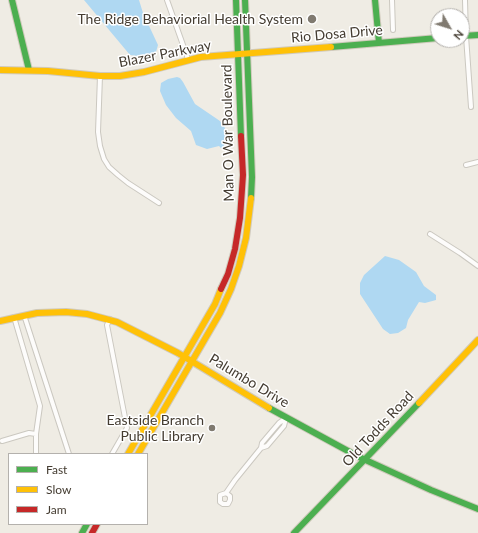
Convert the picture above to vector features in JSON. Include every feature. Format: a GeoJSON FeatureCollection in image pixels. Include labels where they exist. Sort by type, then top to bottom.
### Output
{"type":"FeatureCollection","features":[{"type":"Feature","properties":{"kind":"main road"},"geometry":{"type":"LineString","coordinates":[[12,0],[29,70]]}},
{"type":"Feature","properties":{"kind":"main road","name":"Man O War Boulevard"},"geometry":{"type":"LineString","coordinates":[[129,453],[209,315],[230,267],[238,232],[242,204],[243,175],[236,0]]}},
{"type":"Feature","properties":{"kind":"main road","name":"Man O War Boulevard"},"geometry":{"type":"LineString","coordinates":[[139,453],[218,317],[231,289],[246,238],[250,210],[252,177],[245,0]]}},
{"type":"Feature","properties":{"kind":"main road"},"geometry":{"type":"LineString","coordinates":[[375,0],[379,43]]}},
{"type":"Feature","properties":{"kind":"main road","name":"Rio Dosa Drive"},"geometry":{"type":"LineString","coordinates":[[239,54],[430,39]]}},
{"type":"Feature","properties":{"kind":"main road","name":"Blazer Parkway"},"geometry":{"type":"LineString","coordinates":[[0,70],[29,70],[100,76],[136,74],[188,59],[239,54]]}},
{"type":"Feature","properties":{"kind":"main road","name":"Palumbo Drive"},"geometry":{"type":"LineString","coordinates":[[0,321],[24,315],[66,312],[88,314],[124,324],[192,361],[286,418],[365,460],[431,490],[478,509]]}},
{"type":"Feature","properties":{"kind":"main road","name":"Old Todds Road"},"geometry":{"type":"LineString","coordinates":[[294,533],[478,340]]}},
{"type":"Feature","properties":{"kind":"street"},"geometry":{"type":"LineString","coordinates":[[168,0],[188,59]]}},
{"type":"Feature","properties":{"kind":"street"},"geometry":{"type":"LineString","coordinates":[[392,0],[393,30]]}},
{"type":"Feature","properties":{"kind":"street"},"geometry":{"type":"LineString","coordinates":[[465,48],[471,107]]}},
{"type":"Feature","properties":{"kind":"street"},"geometry":{"type":"LineString","coordinates":[[100,76],[98,132],[104,159],[115,173],[159,203]]}},
{"type":"Feature","properties":{"kind":"street"},"geometry":{"type":"LineString","coordinates":[[466,165],[478,162]]}},
{"type":"Feature","properties":{"kind":"street"},"geometry":{"type":"LineString","coordinates":[[430,234],[478,266]]}},
{"type":"Feature","properties":{"kind":"street"},"geometry":{"type":"LineString","coordinates":[[24,315],[68,453]]}},
{"type":"Feature","properties":{"kind":"street"},"geometry":{"type":"LineString","coordinates":[[14,317],[40,406],[36,434],[36,453]]}},
{"type":"Feature","properties":{"kind":"street"},"geometry":{"type":"LineString","coordinates":[[110,319],[107,325],[127,428],[113,453]]}},
{"type":"Feature","properties":{"kind":"street"},"geometry":{"type":"LineString","coordinates":[[226,493],[261,448],[267,446],[284,426],[286,418]]}},
{"type":"Feature","properties":{"kind":"street"},"geometry":{"type":"LineString","coordinates":[[2,441],[29,432],[36,434]]}},
{"type":"Feature","properties":{"kind":"water"},"geometry":{"type":"Polygon","coordinates":[[[84,0],[139,0],[143,13],[158,45],[156,52],[145,57],[130,55],[84,0]]]}},
{"type":"Feature","properties":{"kind":"water"},"geometry":{"type":"Polygon","coordinates":[[[177,77],[183,82],[195,104],[220,121],[224,126],[227,134],[227,140],[222,149],[219,146],[207,149],[196,145],[191,131],[176,118],[166,105],[160,91],[161,83],[168,79],[177,77]]]}},
{"type":"Feature","properties":{"kind":"water"},"geometry":{"type":"Polygon","coordinates":[[[385,256],[399,260],[416,272],[424,286],[436,295],[436,300],[425,303],[419,302],[408,320],[406,328],[398,333],[390,334],[383,329],[360,294],[360,283],[364,275],[385,256]]]}},
{"type":"Feature","properties":{"kind":"traffic: fast"},"geometry":{"type":"LineString","coordinates":[[12,0],[29,70]]}},
{"type":"Feature","properties":{"kind":"traffic: fast"},"geometry":{"type":"LineString","coordinates":[[236,0],[241,136]]}},
{"type":"Feature","properties":{"kind":"traffic: fast"},"geometry":{"type":"LineString","coordinates":[[245,0],[252,177],[251,198]]}},
{"type":"Feature","properties":{"kind":"traffic: fast"},"geometry":{"type":"LineString","coordinates":[[375,0],[379,43]]}},
{"type":"Feature","properties":{"kind":"traffic: fast"},"geometry":{"type":"LineString","coordinates":[[470,36],[478,35]]}},
{"type":"Feature","properties":{"kind":"traffic: fast"},"geometry":{"type":"LineString","coordinates":[[331,47],[430,39]]}},
{"type":"Feature","properties":{"kind":"traffic: fast"},"geometry":{"type":"LineString","coordinates":[[294,533],[419,403]]}},
{"type":"Feature","properties":{"kind":"traffic: fast"},"geometry":{"type":"LineString","coordinates":[[269,408],[359,457],[431,490],[478,509]]}},
{"type":"Feature","properties":{"kind":"traffic: fast"},"geometry":{"type":"LineString","coordinates":[[82,533],[86,525]]}},
{"type":"Feature","properties":{"kind":"traffic: slow"},"geometry":{"type":"LineString","coordinates":[[0,70],[48,71],[100,76],[120,76],[144,72],[201,57],[331,47]]}},
{"type":"Feature","properties":{"kind":"traffic: slow"},"geometry":{"type":"LineString","coordinates":[[139,453],[220,313],[231,289],[246,238],[251,198]]}},
{"type":"Feature","properties":{"kind":"traffic: slow"},"geometry":{"type":"LineString","coordinates":[[129,453],[215,304],[221,289]]}},
{"type":"Feature","properties":{"kind":"traffic: slow"},"geometry":{"type":"LineString","coordinates":[[0,321],[37,313],[66,312],[87,314],[117,322],[178,353],[269,408]]}},
{"type":"Feature","properties":{"kind":"traffic: slow"},"geometry":{"type":"LineString","coordinates":[[419,403],[478,340]]}},
{"type":"Feature","properties":{"kind":"traffic: jam"},"geometry":{"type":"LineString","coordinates":[[221,289],[228,274],[235,249],[240,218],[243,175],[241,136]]}},
{"type":"Feature","properties":{"kind":"traffic: jam"},"geometry":{"type":"LineString","coordinates":[[92,533],[96,525]]}},
{"type":"Feature","properties":{"kind":"place","name":"The Ridge Behaviorial Health System"},"geometry":{"type":"Point","coordinates":[312,19]}},
{"type":"Feature","properties":{"kind":"place","name":"Eastside Branch Public Library"},"geometry":{"type":"Point","coordinates":[212,428]}}]}
